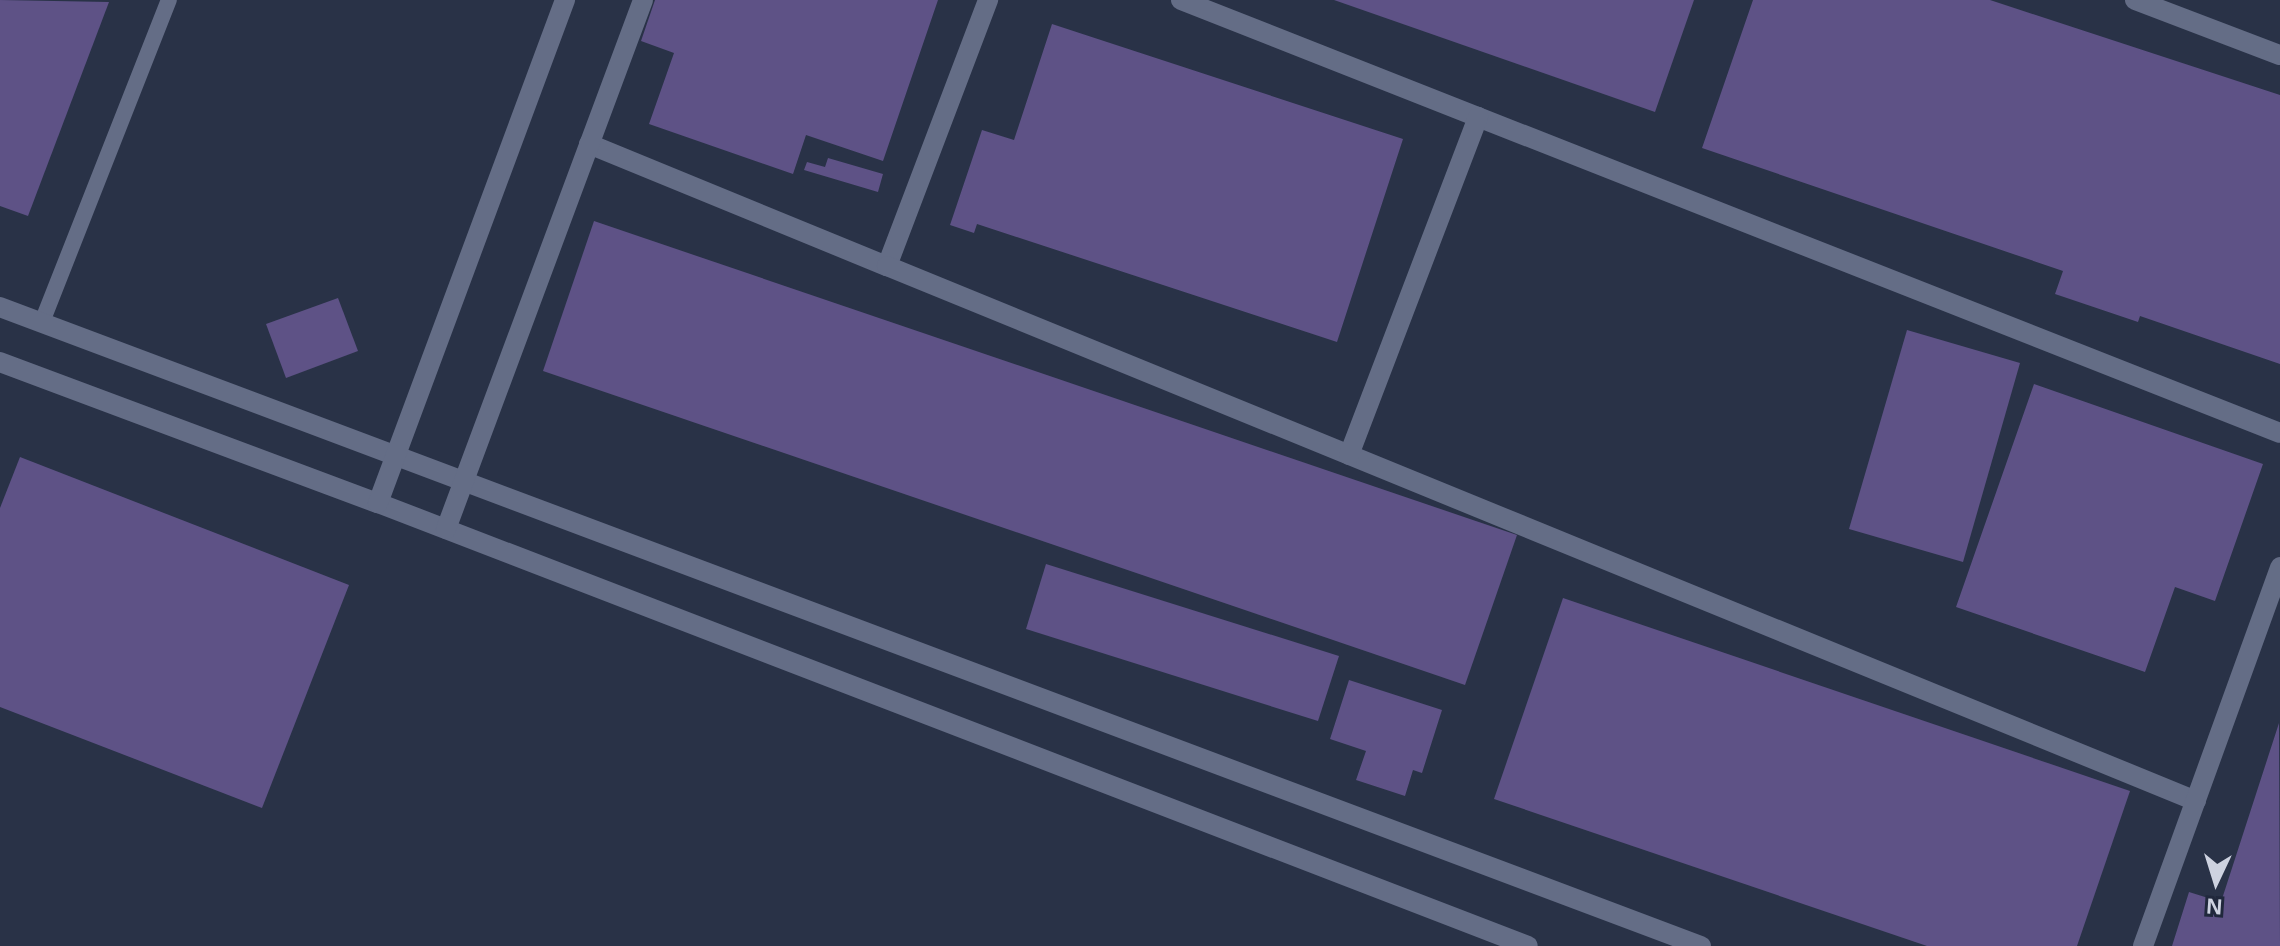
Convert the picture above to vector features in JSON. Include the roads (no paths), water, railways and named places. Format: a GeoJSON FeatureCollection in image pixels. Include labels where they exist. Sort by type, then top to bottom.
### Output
{"type":"FeatureCollection","features":[{"type":"Feature","properties":{"kind":"street"},"geometry":{"type":"LineString","coordinates":[[378,503],[565,0]]}},
{"type":"Feature","properties":{"kind":"street"},"geometry":{"type":"LineString","coordinates":[[446,529],[643,0]]}},
{"type":"Feature","properties":{"kind":"street"},"geometry":{"type":"LineString","coordinates":[[887,266],[988,0]]}},
{"type":"Feature","properties":{"kind":"street"},"geometry":{"type":"LineString","coordinates":[[1181,0],[2280,433]]}},
{"type":"Feature","properties":{"kind":"street"},"geometry":{"type":"LineString","coordinates":[[2135,0],[2280,55]]}},
{"type":"Feature","properties":{"kind":"street"},"geometry":{"type":"LineString","coordinates":[[1349,455],[1478,117]]}},
{"type":"Feature","properties":{"kind":"street"},"geometry":{"type":"LineString","coordinates":[[589,144],[2196,801]]}},
{"type":"Feature","properties":{"kind":"street"},"geometry":{"type":"LineString","coordinates":[[0,307],[1701,946]]}},
{"type":"Feature","properties":{"kind":"street"},"geometry":{"type":"LineString","coordinates":[[0,362],[378,503],[1528,946]]}},
{"type":"Feature","properties":{"kind":"street"},"geometry":{"type":"LineString","coordinates":[[2143,946],[2280,567]]}},
{"type":"Feature","properties":{"kind":"lane"},"geometry":{"type":"LineString","coordinates":[[42,322],[169,0]]}}]}
